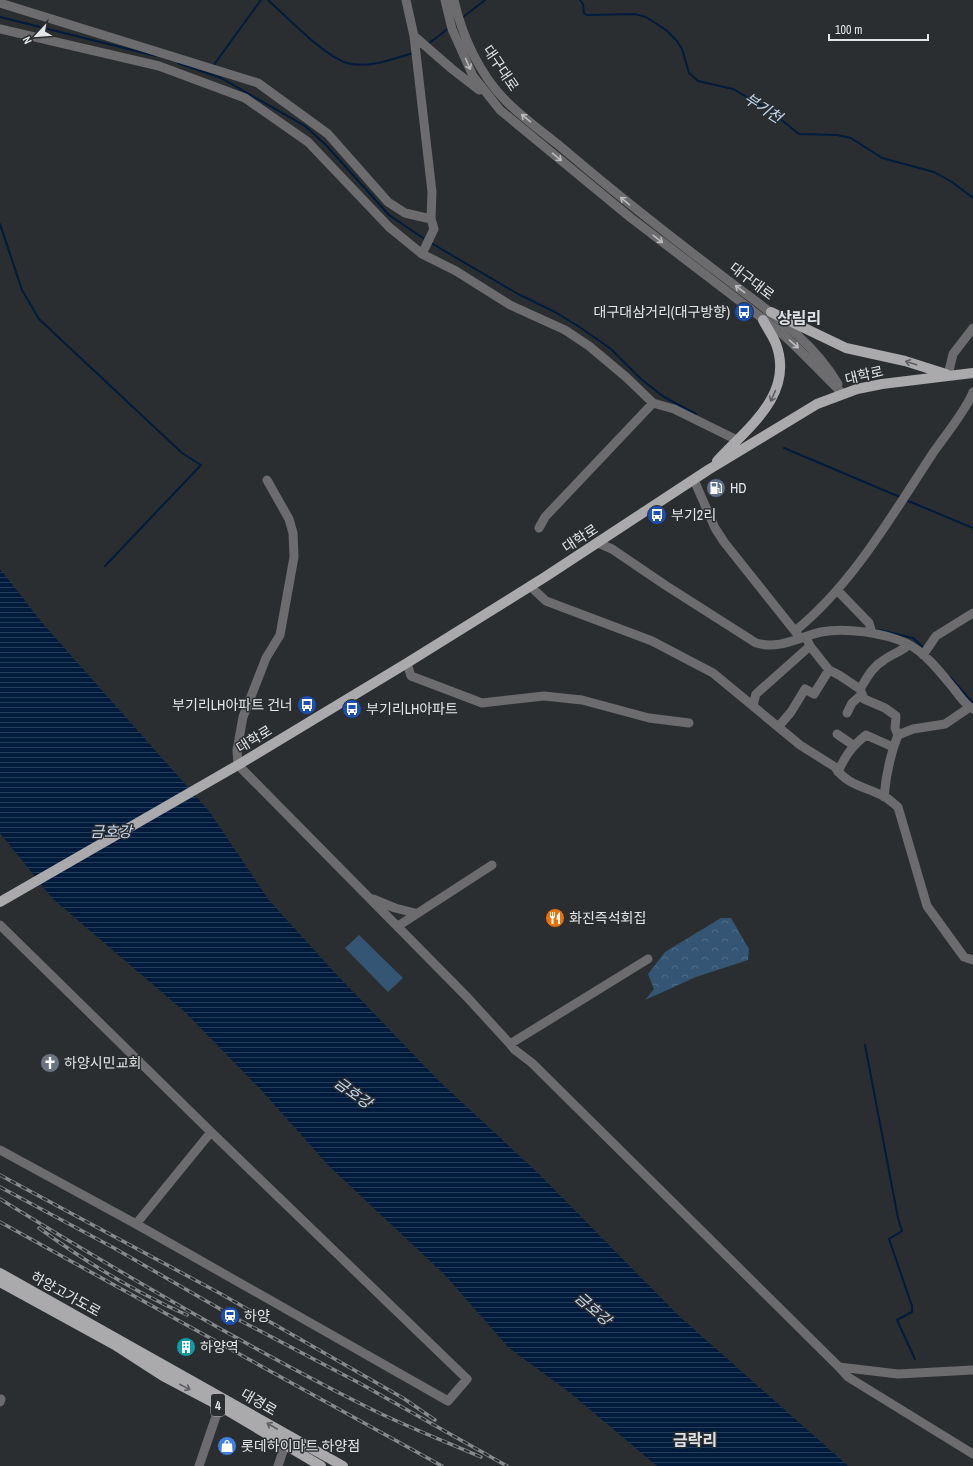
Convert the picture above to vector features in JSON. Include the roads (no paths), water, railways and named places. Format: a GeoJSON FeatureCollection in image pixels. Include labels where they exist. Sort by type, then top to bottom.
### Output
{"type":"FeatureCollection","features":[{"type":"Feature","properties":{"kind":"main road"},"geometry":{"type":"LineString","coordinates":[[767,316],[846,348],[905,361],[948,375]]}},
{"type":"Feature","properties":{"kind":"main road"},"geometry":{"type":"LineString","coordinates":[[708,470],[753,426],[763,414],[775,392],[779,377],[780,357],[767,316]]}},
{"type":"Feature","properties":{"kind":"main road","name":"대학로"},"geometry":{"type":"LineString","coordinates":[[0,902],[238,765],[407,663],[598,543],[708,470],[817,404],[843,394],[882,384],[973,373]]}},
{"type":"Feature","properties":{"kind":"main road"},"geometry":{"type":"LineString","coordinates":[[0,1265],[95,1318],[130,1340],[144,1353]]}},
{"type":"Feature","properties":{"kind":"main road","name":"하양고가도로"},"geometry":{"type":"LineString","coordinates":[[0,1273],[117,1342]]}},
{"type":"Feature","properties":{"kind":"main road","name":"하양고가도로"},"geometry":{"type":"LineString","coordinates":[[0,1282],[117,1342]]}},
{"type":"Feature","properties":{"kind":"main road"},"geometry":{"type":"LineString","coordinates":[[0,1289],[145,1370],[163,1376]]}},
{"type":"Feature","properties":{"kind":"main road","name":"대경로"},"geometry":{"type":"LineString","coordinates":[[117,1342],[144,1353],[221,1401],[285,1445],[321,1466]]}},
{"type":"Feature","properties":{"kind":"main road","name":"대경로"},"geometry":{"type":"LineString","coordinates":[[117,1342],[163,1376],[221,1401],[343,1466]]}},
{"type":"Feature","properties":{"kind":"street"},"geometry":{"type":"LineString","coordinates":[[406,0],[414,36],[432,192],[431,219],[434,229],[426,247]]}},
{"type":"Feature","properties":{"kind":"street","name":"대구대로"},"geometry":{"type":"LineString","coordinates":[[445,0],[452,29],[473,76],[488,97],[500,110],[631,218],[812,349],[829,370],[843,394]]}},
{"type":"Feature","properties":{"kind":"street","name":"대구대로"},"geometry":{"type":"LineString","coordinates":[[454,0],[460,23],[479,64],[506,101],[637,211],[767,316]]}},
{"type":"Feature","properties":{"kind":"street"},"geometry":{"type":"LineString","coordinates":[[0,3],[258,83],[328,134],[388,202],[411,216],[431,219]]}},
{"type":"Feature","properties":{"kind":"street"},"geometry":{"type":"LineString","coordinates":[[0,29],[159,66],[245,98],[308,142],[389,227],[426,247],[456,271],[510,306],[565,330],[589,346],[626,377],[653,403],[674,409],[737,440]]}},
{"type":"Feature","properties":{"kind":"street"},"geometry":{"type":"LineString","coordinates":[[414,36],[452,69],[488,97]]}},
{"type":"Feature","properties":{"kind":"street"},"geometry":{"type":"LineString","coordinates":[[948,375],[953,354],[973,328]]}},
{"type":"Feature","properties":{"kind":"street"},"geometry":{"type":"LineString","coordinates":[[795,631],[820,610],[837,590],[903,498],[973,392]]}},
{"type":"Feature","properties":{"kind":"street"},"geometry":{"type":"LineString","coordinates":[[539,528],[545,517],[653,403]]}},
{"type":"Feature","properties":{"kind":"street"},"geometry":{"type":"LineString","coordinates":[[267,480],[289,519],[294,533],[294,557],[280,636],[266,658],[243,717],[237,750],[238,765],[467,996],[515,1050],[532,1063],[848,1377],[973,1454]]}},
{"type":"Feature","properties":{"kind":"street"},"geometry":{"type":"LineString","coordinates":[[694,480],[715,528],[724,542],[795,631],[806,641],[829,670],[839,675],[860,692],[864,699],[885,708],[896,716],[894,728],[898,735]]}},
{"type":"Feature","properties":{"kind":"street"},"geometry":{"type":"LineString","coordinates":[[598,543],[612,549],[756,643],[764,645],[806,641]]}},
{"type":"Feature","properties":{"kind":"street"},"geometry":{"type":"LineString","coordinates":[[530,586],[546,601],[652,641],[713,673],[779,726],[800,745],[835,767],[838,772],[857,786],[884,797],[898,807],[926,906],[964,957],[973,960]]}},
{"type":"Feature","properties":{"kind":"street"},"geometry":{"type":"LineString","coordinates":[[837,590],[869,623],[872,633]]}},
{"type":"Feature","properties":{"kind":"street"},"geometry":{"type":"LineString","coordinates":[[922,655],[936,636],[973,613]]}},
{"type":"Feature","properties":{"kind":"street"},"geometry":{"type":"LineString","coordinates":[[753,705],[756,694],[806,641],[820,632],[836,630],[872,633],[908,645],[922,655],[945,678],[971,708],[945,724],[913,730],[898,735],[893,747],[886,774],[884,797]]}},
{"type":"Feature","properties":{"kind":"street"},"geometry":{"type":"LineString","coordinates":[[846,713],[860,692],[870,671],[884,659],[900,652],[908,645]]}},
{"type":"Feature","properties":{"kind":"street"},"geometry":{"type":"LineString","coordinates":[[407,663],[411,676],[482,703],[544,696],[582,700],[649,718],[689,723]]}},
{"type":"Feature","properties":{"kind":"street"},"geometry":{"type":"LineString","coordinates":[[779,726],[792,712],[805,689],[814,694],[829,670]]}},
{"type":"Feature","properties":{"kind":"street"},"geometry":{"type":"LineString","coordinates":[[837,734],[853,745]]}},
{"type":"Feature","properties":{"kind":"street"},"geometry":{"type":"LineString","coordinates":[[838,772],[853,745],[866,735],[893,747]]}},
{"type":"Feature","properties":{"kind":"street"},"geometry":{"type":"LineString","coordinates":[[398,926],[415,913],[492,865]]}},
{"type":"Feature","properties":{"kind":"street"},"geometry":{"type":"LineString","coordinates":[[369,897],[395,908],[415,913]]}},
{"type":"Feature","properties":{"kind":"street"},"geometry":{"type":"LineString","coordinates":[[0,925],[211,1132],[467,1379],[448,1401],[136,1224],[0,1150]]}},
{"type":"Feature","properties":{"kind":"street"},"geometry":{"type":"LineString","coordinates":[[510,1044],[648,959]]}},
{"type":"Feature","properties":{"kind":"street"},"geometry":{"type":"LineString","coordinates":[[136,1224],[211,1132]]}},
{"type":"Feature","properties":{"kind":"street"},"geometry":{"type":"LineString","coordinates":[[839,1367],[898,1374],[973,1370]]}},
{"type":"Feature","properties":{"kind":"street"},"geometry":{"type":"LineString","coordinates":[[199,1466],[221,1401]]}},
{"type":"Feature","properties":{"kind":"street"},"geometry":{"type":"LineString","coordinates":[[278,1466],[285,1445]]}},
{"type":"Feature","properties":{"kind":"water","name":"금호강"},"geometry":{"type":"Polygon","coordinates":[[[0,569],[44,625],[209,811],[268,899],[335,973],[439,1081],[539,1174],[678,1315],[848,1466],[657,1466],[569,1392],[509,1348],[445,1275],[329,1166],[263,1092],[185,1012],[53,899],[0,833],[0,569]]]}},
{"type":"Feature","properties":{"kind":"waterway"},"geometry":{"type":"LineString","coordinates":[[213,66],[261,0]]}},
{"type":"Feature","properties":{"kind":"waterway"},"geometry":{"type":"LineString","coordinates":[[268,0],[295,26],[328,53],[347,63],[355,65],[371,64],[413,53]]}},
{"type":"Feature","properties":{"kind":"waterway"},"geometry":{"type":"LineString","coordinates":[[462,18],[485,0]]}},
{"type":"Feature","properties":{"kind":"waterway","name":"부기천"},"geometry":{"type":"LineString","coordinates":[[580,0],[583,4],[584,13],[587,15],[635,14],[646,17],[666,30],[677,41],[682,49],[689,73],[698,81],[733,89],[769,110],[799,134],[837,135],[851,138],[882,158],[934,172],[952,182],[973,198]]}},
{"type":"Feature","properties":{"kind":"waterway"},"geometry":{"type":"LineString","coordinates":[[0,17],[156,56]]}},
{"type":"Feature","properties":{"kind":"waterway"},"geometry":{"type":"LineString","coordinates":[[428,44],[449,28]]}},
{"type":"Feature","properties":{"kind":"waterway"},"geometry":{"type":"LineString","coordinates":[[178,63],[221,78],[305,126],[326,145],[389,215],[426,240]]}},
{"type":"Feature","properties":{"kind":"waterway"},"geometry":{"type":"LineString","coordinates":[[0,224],[22,290],[39,319],[182,453],[201,465],[105,566]]}},
{"type":"Feature","properties":{"kind":"waterway"},"geometry":{"type":"LineString","coordinates":[[431,243],[518,294],[555,312],[578,326],[611,349],[641,379],[664,397],[696,414]]}},
{"type":"Feature","properties":{"kind":"waterway"},"geometry":{"type":"LineString","coordinates":[[784,448],[900,497]]}},
{"type":"Feature","properties":{"kind":"waterway"},"geometry":{"type":"LineString","coordinates":[[906,500],[973,528]]}},
{"type":"Feature","properties":{"kind":"waterway"},"geometry":{"type":"LineString","coordinates":[[880,630],[913,638],[923,647]]}},
{"type":"Feature","properties":{"kind":"waterway"},"geometry":{"type":"LineString","coordinates":[[950,677],[973,703]]}},
{"type":"Feature","properties":{"kind":"waterway"},"geometry":{"type":"LineString","coordinates":[[865,1045],[898,1218],[902,1231],[889,1239],[912,1306],[912,1312],[897,1320],[915,1359]]}},
{"type":"Feature","properties":{"kind":"railway"},"geometry":{"type":"LineString","coordinates":[[0,1175],[221,1294],[403,1398],[435,1420]]}},
{"type":"Feature","properties":{"kind":"railway"},"geometry":{"type":"LineString","coordinates":[[0,1187],[114,1248],[241,1321],[361,1384],[507,1466]]}},
{"type":"Feature","properties":{"kind":"railway"},"geometry":{"type":"LineString","coordinates":[[0,1199],[135,1280],[318,1382],[379,1413],[481,1457]]}},
{"type":"Feature","properties":{"kind":"railway"},"geometry":{"type":"LineString","coordinates":[[0,1222],[442,1466]]}},
{"type":"Feature","properties":{"kind":"railway"},"geometry":{"type":"LineString","coordinates":[[39,1228],[111,1275],[149,1297],[187,1315]]}},
{"type":"Feature","properties":{"kind":"place","name":"대구대삼거리(대구방향)"},"geometry":{"type":"Point","coordinates":[744,312]}},
{"type":"Feature","properties":{"kind":"place","name":"HD"},"geometry":{"type":"Point","coordinates":[716,488]}},
{"type":"Feature","properties":{"kind":"place","name":"부기2리"},"geometry":{"type":"Point","coordinates":[657,515]}},
{"type":"Feature","properties":{"kind":"place","name":"부기리LH아파트 건너"},"geometry":{"type":"Point","coordinates":[307,705]}},
{"type":"Feature","properties":{"kind":"place","name":"부기리LH아파트"},"geometry":{"type":"Point","coordinates":[352,709]}},
{"type":"Feature","properties":{"kind":"place","name":"화진즉석회집"},"geometry":{"type":"Point","coordinates":[555,918]}},
{"type":"Feature","properties":{"kind":"place","name":"하양시민교회"},"geometry":{"type":"Point","coordinates":[50,1063]}},
{"type":"Feature","properties":{"kind":"place","name":"하양"},"geometry":{"type":"Point","coordinates":[230,1316]}},
{"type":"Feature","properties":{"kind":"place","name":"하양역"},"geometry":{"type":"Point","coordinates":[186,1347]}},
{"type":"Feature","properties":{"kind":"place","name":"롯데하이마트 하양점"},"geometry":{"type":"Point","coordinates":[227,1446]}},
{"type":"Feature","properties":{"kind":"district","name":"상림리"},"geometry":{"type":"Point","coordinates":[799,318]}},
{"type":"Feature","properties":{"kind":"district","name":"금락리"},"geometry":{"type":"Point","coordinates":[695,1440]}}]}
